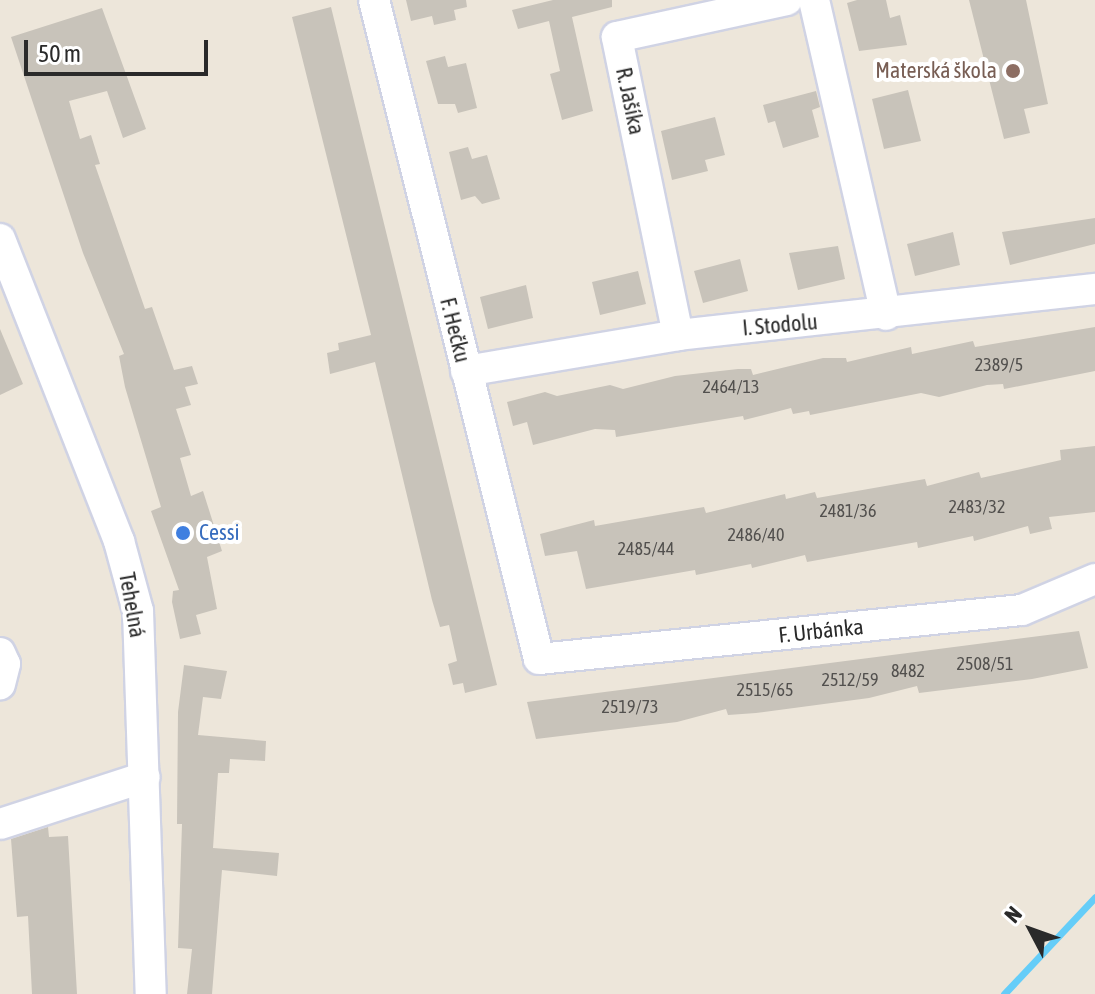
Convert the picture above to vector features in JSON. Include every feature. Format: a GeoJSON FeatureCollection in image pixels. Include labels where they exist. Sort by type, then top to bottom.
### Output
{"type":"FeatureCollection","features":[{"type":"Feature","properties":{"kind":"street","name":"F. Hečku"},"geometry":{"type":"LineString","coordinates":[[374,0],[539,659]]}},
{"type":"Feature","properties":{"kind":"street","name":"R. Jašíka"},"geometry":{"type":"LineString","coordinates":[[678,335],[617,37],[787,0]]}},
{"type":"Feature","properties":{"kind":"street"},"geometry":{"type":"LineString","coordinates":[[814,0],[886,315]]}},
{"type":"Feature","properties":{"kind":"street","name":"Tehelná"},"geometry":{"type":"LineString","coordinates":[[0,239],[119,541],[138,611],[151,994]]}},
{"type":"Feature","properties":{"kind":"street","name":"I. Stodolu"},"geometry":{"type":"LineString","coordinates":[[466,371],[678,335],[886,315],[1095,289]]}},
{"type":"Feature","properties":{"kind":"street","name":"F. Urbánka"},"geometry":{"type":"LineString","coordinates":[[539,659],[1022,610],[1095,579]]}},
{"type":"Feature","properties":{"kind":"street"},"geometry":{"type":"LineString","coordinates":[[0,653],[5,664],[0,684]]}},
{"type":"Feature","properties":{"kind":"street"},"geometry":{"type":"LineString","coordinates":[[0,824],[145,777]]}},
{"type":"Feature","properties":{"kind":"building"},"geometry":{"type":"Polygon","coordinates":[[[406,0],[466,0],[467,7],[454,10],[456,20],[434,25],[432,16],[411,21],[406,0]]]}},
{"type":"Feature","properties":{"kind":"building"},"geometry":{"type":"Polygon","coordinates":[[[553,0],[612,0],[612,7],[572,17],[593,111],[562,120],[550,74],[560,71],[549,21],[518,29],[512,10],[553,0]]]}},
{"type":"Feature","properties":{"kind":"building"},"geometry":{"type":"Polygon","coordinates":[[[886,0],[890,18],[900,15],[907,45],[859,51],[847,3],[886,0]]]}},
{"type":"Feature","properties":{"kind":"building","name":"Materská škola"},"geometry":{"type":"Polygon","coordinates":[[[969,0],[1026,0],[1048,104],[1024,109],[1030,133],[1004,139],[969,0]]]}},
{"type":"Feature","properties":{"kind":"building"},"geometry":{"type":"Polygon","coordinates":[[[331,7],[497,685],[465,693],[463,683],[453,685],[448,664],[457,661],[449,625],[440,627],[432,600],[375,362],[330,374],[327,353],[339,350],[338,343],[371,335],[292,17],[331,7]]]}},
{"type":"Feature","properties":{"kind":"building"},"geometry":{"type":"Polygon","coordinates":[[[102,8],[146,129],[123,138],[107,91],[69,101],[80,139],[91,135],[100,164],[95,165],[145,309],[152,307],[174,370],[192,366],[198,384],[185,387],[191,405],[176,409],[191,455],[180,458],[191,496],[203,491],[222,551],[207,557],[217,609],[196,615],[201,634],[180,639],[172,602],[173,591],[179,590],[151,511],[161,507],[125,387],[119,356],[124,354],[83,253],[11,37],[102,8]]]}},
{"type":"Feature","properties":{"kind":"building"},"geometry":{"type":"Polygon","coordinates":[[[445,56],[448,67],[466,63],[477,108],[458,113],[455,104],[438,104],[426,61],[445,56]]]}},
{"type":"Feature","properties":{"kind":"building"},"geometry":{"type":"Polygon","coordinates":[[[908,90],[921,141],[884,149],[872,99],[908,90]]]}},
{"type":"Feature","properties":{"kind":"building"},"geometry":{"type":"Polygon","coordinates":[[[816,91],[820,107],[812,110],[819,137],[783,148],[775,121],[768,123],[763,105],[816,91]]]}},
{"type":"Feature","properties":{"kind":"building"},"geometry":{"type":"Polygon","coordinates":[[[715,117],[725,155],[705,160],[708,171],[672,180],[661,131],[715,117]]]}},
{"type":"Feature","properties":{"kind":"building"},"geometry":{"type":"Polygon","coordinates":[[[468,147],[472,159],[487,155],[500,199],[482,204],[475,196],[461,200],[449,152],[468,147]]]}},
{"type":"Feature","properties":{"kind":"building"},"geometry":{"type":"Polygon","coordinates":[[[1095,218],[1095,244],[1010,265],[1002,232],[1095,218]]]}},
{"type":"Feature","properties":{"kind":"building"},"geometry":{"type":"Polygon","coordinates":[[[953,232],[960,265],[915,276],[907,244],[953,232]]]}},
{"type":"Feature","properties":{"kind":"building"},"geometry":{"type":"Polygon","coordinates":[[[838,246],[845,279],[798,290],[789,253],[838,246]]]}},
{"type":"Feature","properties":{"kind":"building"},"geometry":{"type":"Polygon","coordinates":[[[740,259],[748,291],[703,303],[694,271],[740,259]]]}},
{"type":"Feature","properties":{"kind":"building"},"geometry":{"type":"Polygon","coordinates":[[[638,271],[646,304],[600,315],[592,282],[638,271]]]}},
{"type":"Feature","properties":{"kind":"building"},"geometry":{"type":"Polygon","coordinates":[[[526,285],[533,318],[488,329],[480,297],[526,285]]]}},
{"type":"Feature","properties":{"kind":"building"},"geometry":{"type":"Polygon","coordinates":[[[1095,327],[1095,371],[1004,389],[1003,384],[939,397],[921,393],[810,415],[809,411],[793,414],[791,408],[744,420],[743,416],[616,437],[615,430],[595,429],[533,445],[527,422],[513,426],[507,402],[545,392],[557,396],[610,385],[623,389],[675,376],[738,369],[751,369],[753,375],[823,358],[846,358],[847,362],[911,347],[912,354],[973,341],[975,347],[1095,327]]]}},
{"type":"Feature","properties":{"kind":"building"},"geometry":{"type":"Polygon","coordinates":[[[0,329],[23,384],[0,395],[0,329]]]}},
{"type":"Feature","properties":{"kind":"building"},"geometry":{"type":"Polygon","coordinates":[[[1095,446],[1095,512],[1049,517],[1052,529],[1030,534],[1028,526],[974,541],[973,536],[918,548],[917,542],[807,562],[805,555],[752,568],[751,564],[696,575],[695,570],[586,589],[577,551],[545,556],[540,534],[594,520],[595,526],[704,507],[706,513],[785,494],[786,499],[815,492],[817,498],[925,479],[927,486],[979,472],[981,478],[1061,460],[1060,450],[1095,446]]]}},
{"type":"Feature","properties":{"kind":"building"},"geometry":{"type":"Polygon","coordinates":[[[1079,631],[1088,668],[1032,679],[919,693],[917,686],[869,698],[756,713],[728,715],[726,709],[677,722],[536,739],[527,702],[1079,631]]]}},
{"type":"Feature","properties":{"kind":"building"},"geometry":{"type":"Polygon","coordinates":[[[184,665],[227,671],[221,699],[203,697],[198,735],[266,741],[265,761],[230,759],[229,773],[218,773],[213,848],[279,853],[277,876],[222,870],[212,994],[187,994],[192,949],[178,948],[182,824],[177,824],[178,712],[184,665]]]}},
{"type":"Feature","properties":{"kind":"building"},"geometry":{"type":"Polygon","coordinates":[[[48,827],[49,837],[68,836],[77,994],[32,994],[28,916],[17,917],[11,839],[48,827]]]}},
{"type":"Feature","properties":{"kind":"waterway"},"geometry":{"type":"LineString","coordinates":[[1004,994],[1095,897]]}},
{"type":"Feature","properties":{"kind":"place","name":"Materská škola"},"geometry":{"type":"Point","coordinates":[1013,71]}},
{"type":"Feature","properties":{"kind":"place","name":"Cessi"},"geometry":{"type":"Point","coordinates":[183,533]}}]}
